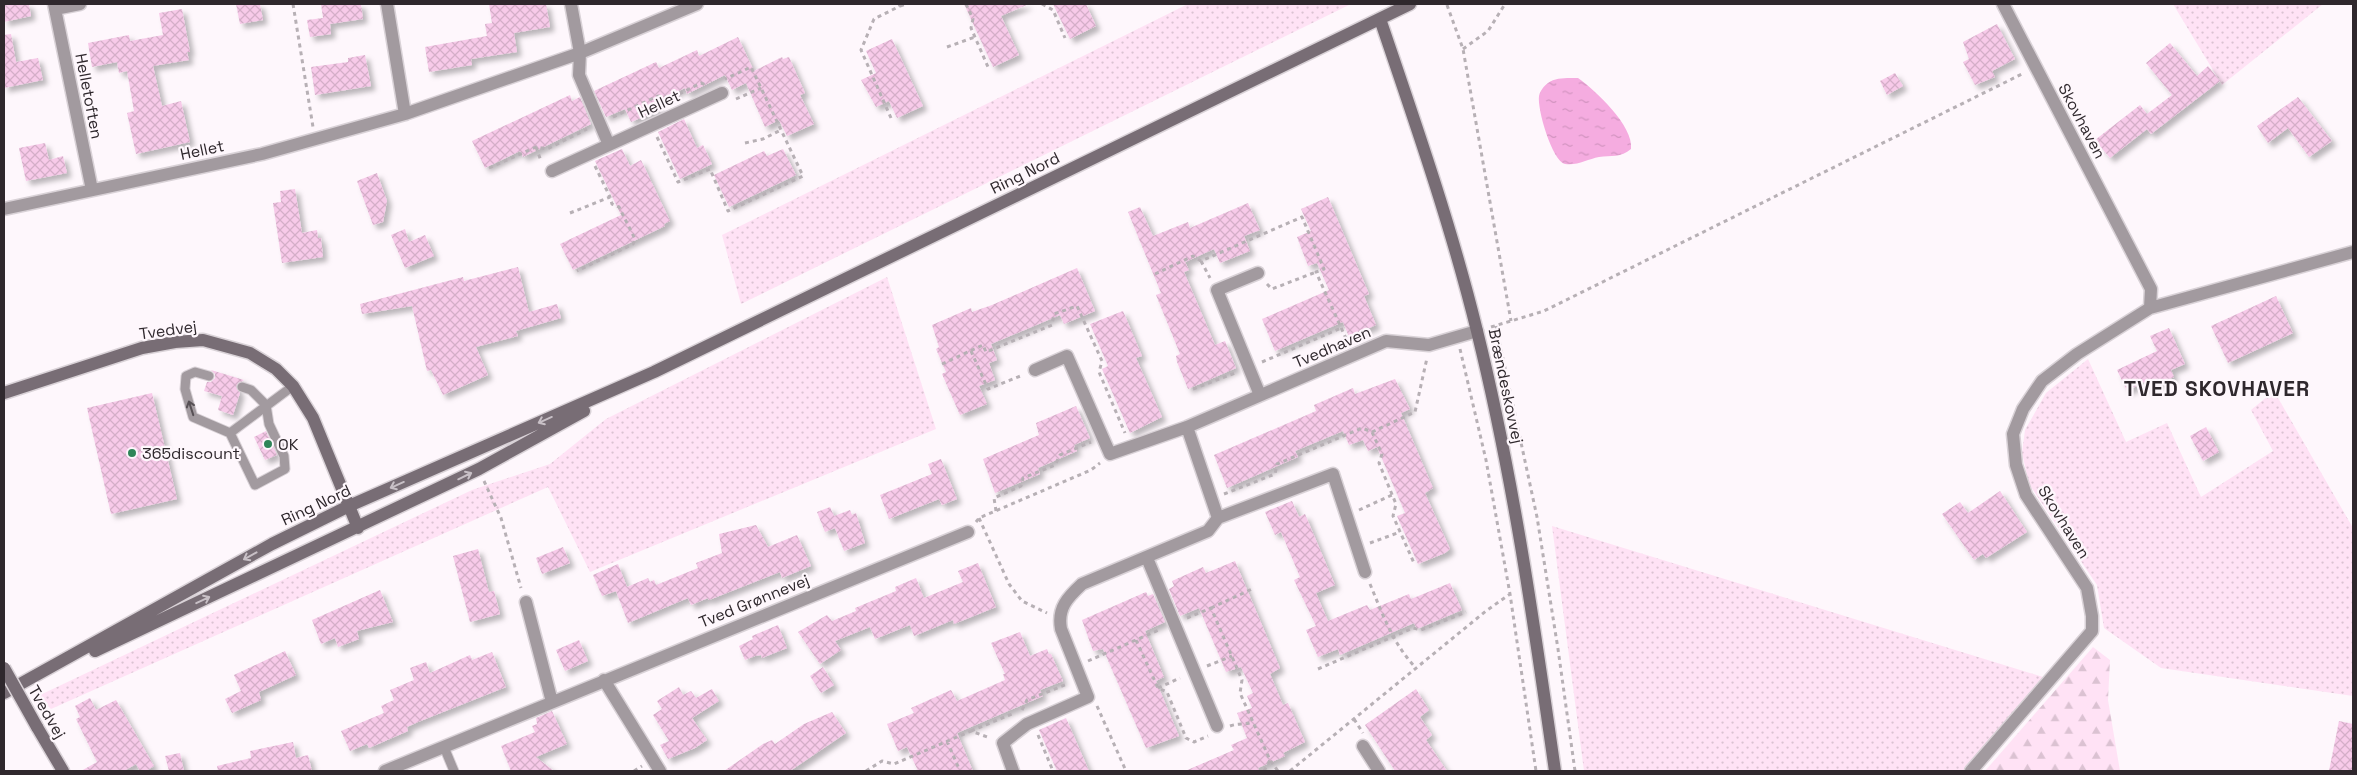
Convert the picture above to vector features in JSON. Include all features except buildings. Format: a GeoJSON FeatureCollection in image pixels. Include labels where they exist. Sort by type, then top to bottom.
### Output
{"type":"FeatureCollection","features":[{"type":"Feature","properties":{"kind":"main road","name":"Ring Nord"},"geometry":{"type":"LineString","coordinates":[[4,693],[272,544],[349,506],[654,372],[1410,4]]}},
{"type":"Feature","properties":{"kind":"main road","name":"Brændeskovvej"},"geometry":{"type":"LineString","coordinates":[[1380,18],[1438,188],[1477,331],[1515,505],[1529,584],[1555,771]]}},
{"type":"Feature","properties":{"kind":"main road","name":"Tvedvej"},"geometry":{"type":"LineString","coordinates":[[4,393],[142,348],[175,342],[203,340],[227,345],[250,353],[276,369],[293,386],[313,418],[358,528]]}},
{"type":"Feature","properties":{"kind":"main road","name":"Ring Nord"},"geometry":{"type":"LineString","coordinates":[[4,693],[358,528],[479,469],[654,372]]}},
{"type":"Feature","properties":{"kind":"main road","name":"Tvedvej"},"geometry":{"type":"LineString","coordinates":[[4,668],[63,771]]}},
{"type":"Feature","properties":{"kind":"street","name":"Helletoften"},"geometry":{"type":"LineString","coordinates":[[80,4],[54,6],[92,190]]}},
{"type":"Feature","properties":{"kind":"street"},"geometry":{"type":"LineString","coordinates":[[387,4],[404,114]]}},
{"type":"Feature","properties":{"kind":"street"},"geometry":{"type":"LineString","coordinates":[[572,4],[580,53],[579,75],[609,145]]}},
{"type":"Feature","properties":{"kind":"street","name":"Hellet"},"geometry":{"type":"LineString","coordinates":[[4,209],[262,154],[404,114],[580,53],[697,4]]}},
{"type":"Feature","properties":{"kind":"street","name":"Skovhaven"},"geometry":{"type":"LineString","coordinates":[[2003,4],[2141,268],[2151,289],[2150,308]]}},
{"type":"Feature","properties":{"kind":"street","name":"Hellet"},"geometry":{"type":"LineString","coordinates":[[552,171],[723,93]]}},
{"type":"Feature","properties":{"kind":"street","name":"Skovhaven"},"geometry":{"type":"LineString","coordinates":[[1971,771],[2092,631],[2092,616],[2087,588],[2026,495],[2016,465],[2013,434],[2023,409],[2042,381],[2078,354],[2150,308],[2353,252]]}},
{"type":"Feature","properties":{"kind":"street"},"geometry":{"type":"LineString","coordinates":[[1258,273],[1217,290],[1260,396]]}},
{"type":"Feature","properties":{"kind":"street","name":"Tvedhaven"},"geometry":{"type":"LineString","coordinates":[[1110,454],[1187,427],[1386,341],[1429,345],[1477,331]]}},
{"type":"Feature","properties":{"kind":"street"},"geometry":{"type":"LineString","coordinates":[[1034,370],[1067,356],[1110,454]]}},
{"type":"Feature","properties":{"kind":"street"},"geometry":{"type":"LineString","coordinates":[[1187,427],[1218,518]]}},
{"type":"Feature","properties":{"kind":"street"},"geometry":{"type":"LineString","coordinates":[[1013,771],[1002,743],[1032,722],[1088,697],[1061,628],[1059,618],[1066,598],[1082,584],[1208,531],[1218,518],[1333,474],[1365,572]]}},
{"type":"Feature","properties":{"kind":"street","name":"Tved Grønnevej"},"geometry":{"type":"LineString","coordinates":[[385,771],[968,532]]}},
{"type":"Feature","properties":{"kind":"street"},"geometry":{"type":"LineString","coordinates":[[1147,558],[1219,729]]}},
{"type":"Feature","properties":{"kind":"street"},"geometry":{"type":"LineString","coordinates":[[526,602],[552,702]]}},
{"type":"Feature","properties":{"kind":"street"},"geometry":{"type":"LineString","coordinates":[[604,680],[660,771]]}},
{"type":"Feature","properties":{"kind":"street"},"geometry":{"type":"LineString","coordinates":[[1363,746],[1379,771]]}},
{"type":"Feature","properties":{"kind":"lane"},"geometry":{"type":"LineString","coordinates":[[209,376],[195,372],[186,376],[185,389],[193,417],[230,433],[255,485],[285,469],[284,456],[269,424],[266,405],[252,390],[242,387]]}},
{"type":"Feature","properties":{"kind":"lane"},"geometry":{"type":"LineString","coordinates":[[230,433],[293,386]]}},
{"type":"Feature","properties":{"kind":"lane"},"geometry":{"type":"LineString","coordinates":[[444,747],[454,771]]}},
{"type":"Feature","properties":{"kind":"path"},"geometry":{"type":"LineString","coordinates":[[293,4],[315,139]]}},
{"type":"Feature","properties":{"kind":"path"},"geometry":{"type":"LineString","coordinates":[[891,118],[861,50],[874,19],[900,5],[906,4]]}},
{"type":"Feature","properties":{"kind":"path"},"geometry":{"type":"LineString","coordinates":[[966,4],[973,19],[971,28],[988,67]]}},
{"type":"Feature","properties":{"kind":"path"},"geometry":{"type":"LineString","coordinates":[[1042,4],[1053,10],[1065,38]]}},
{"type":"Feature","properties":{"kind":"path"},"geometry":{"type":"LineString","coordinates":[[1463,49],[1488,31],[1505,4]]}},
{"type":"Feature","properties":{"kind":"path"},"geometry":{"type":"LineString","coordinates":[[1447,5],[1463,49],[1511,321]]}},
{"type":"Feature","properties":{"kind":"path"},"geometry":{"type":"LineString","coordinates":[[947,47],[975,37]]}},
{"type":"Feature","properties":{"kind":"path"},"geometry":{"type":"LineString","coordinates":[[652,126],[678,182],[710,169],[728,210],[803,176],[750,67],[723,93]]}},
{"type":"Feature","properties":{"kind":"path"},"geometry":{"type":"LineString","coordinates":[[1477,331],[1544,311],[2035,67]]}},
{"type":"Feature","properties":{"kind":"path"},"geometry":{"type":"LineString","coordinates":[[489,168],[536,147],[547,148],[658,96],[671,98],[701,83],[710,86]]}},
{"type":"Feature","properties":{"kind":"path"},"geometry":{"type":"LineString","coordinates":[[723,93],[761,88]]}},
{"type":"Feature","properties":{"kind":"path"},"geometry":{"type":"LineString","coordinates":[[745,143],[763,139],[781,130]]}},
{"type":"Feature","properties":{"kind":"path"},"geometry":{"type":"LineString","coordinates":[[577,271],[633,244],[635,239],[620,207],[612,204],[589,154]]}},
{"type":"Feature","properties":{"kind":"path"},"geometry":{"type":"LineString","coordinates":[[570,213],[610,197]]}},
{"type":"Feature","properties":{"kind":"path"},"geometry":{"type":"LineString","coordinates":[[1155,274],[1194,256],[1202,261],[1302,217],[1324,269],[1272,289],[1258,273]]}},
{"type":"Feature","properties":{"kind":"path"},"geometry":{"type":"LineString","coordinates":[[1316,272],[1354,355]]}},
{"type":"Feature","properties":{"kind":"path"},"geometry":{"type":"LineString","coordinates":[[1496,326],[1536,516],[1558,649],[1575,771]]}},
{"type":"Feature","properties":{"kind":"path"},"geometry":{"type":"LineString","coordinates":[[1193,389],[1249,368],[1341,328]]}},
{"type":"Feature","properties":{"kind":"path"},"geometry":{"type":"LineString","coordinates":[[1457,337],[1486,460],[1510,594],[1536,771]]}},
{"type":"Feature","properties":{"kind":"path"},"geometry":{"type":"LineString","coordinates":[[1372,432],[1415,412],[1429,345]]}},
{"type":"Feature","properties":{"kind":"path"},"geometry":{"type":"LineString","coordinates":[[970,351],[988,389],[1034,370]]}},
{"type":"Feature","properties":{"kind":"path"},"geometry":{"type":"LineString","coordinates":[[1212,499],[1275,474],[1278,464],[1362,428],[1372,432],[1382,454],[1379,463],[1396,504],[1392,516],[1414,563]]}},
{"type":"Feature","properties":{"kind":"path"},"geometry":{"type":"LineString","coordinates":[[996,511],[994,498],[1021,486],[1023,478],[1055,465],[1060,454],[1103,437]]}},
{"type":"Feature","properties":{"kind":"path"},"geometry":{"type":"LineString","coordinates":[[968,532],[980,518],[1090,470],[1110,454]]}},
{"type":"Feature","properties":{"kind":"path"},"geometry":{"type":"LineString","coordinates":[[479,469],[501,518],[526,602]]}},
{"type":"Feature","properties":{"kind":"path"},"geometry":{"type":"LineString","coordinates":[[1346,515],[1392,495]]}},
{"type":"Feature","properties":{"kind":"path"},"geometry":{"type":"LineString","coordinates":[[980,518],[1009,584],[1022,601],[1059,618]]}},
{"type":"Feature","properties":{"kind":"path"},"geometry":{"type":"LineString","coordinates":[[1357,548],[1400,532]]}},
{"type":"Feature","properties":{"kind":"path"},"geometry":{"type":"LineString","coordinates":[[1365,572],[1401,653],[1416,668]]}},
{"type":"Feature","properties":{"kind":"path"},"geometry":{"type":"LineString","coordinates":[[1211,608],[1252,590]]}},
{"type":"Feature","properties":{"kind":"path"},"geometry":{"type":"LineString","coordinates":[[1290,771],[1486,611],[1510,594]]}},
{"type":"Feature","properties":{"kind":"path"},"geometry":{"type":"LineString","coordinates":[[1318,669],[1392,636],[1413,628],[1421,630],[1466,612]]}},
{"type":"Feature","properties":{"kind":"path"},"geometry":{"type":"LineString","coordinates":[[1136,640],[1158,688],[1167,692],[1186,738],[1194,742],[1219,729],[1236,724],[1244,726],[1253,722]]}},
{"type":"Feature","properties":{"kind":"path"},"geometry":{"type":"LineString","coordinates":[[866,771],[882,761],[894,764],[1021,710],[1028,700],[1082,679]]}},
{"type":"Feature","properties":{"kind":"path"},"geometry":{"type":"LineString","coordinates":[[1088,697],[1096,704],[1126,771]]}},
{"type":"Feature","properties":{"kind":"path"},"geometry":{"type":"LineString","coordinates":[[1032,722],[1053,771]]}},
{"type":"Feature","properties":{"kind":"path"},"geometry":{"type":"LineString","coordinates":[[971,731],[1002,743]]}},
{"type":"Feature","properties":{"kind":"path"},"geometry":{"type":"LineString","coordinates":[[947,741],[960,771]]}},
{"type":"Feature","properties":{"kind":"path"},"geometry":{"type":"LineString","coordinates":[[1264,771],[1270,760]]}},
{"type":"Feature","properties":{"kind":"green space"},"geometry":{"type":"Polygon","coordinates":[[[1188,4],[1351,4],[741,304],[722,235],[1188,4]]]}},
{"type":"Feature","properties":{"kind":"green space"},"geometry":{"type":"Polygon","coordinates":[[[2173,4],[2323,4],[2222,85],[2173,4]]]}},
{"type":"Feature","properties":{"kind":"green space"},"geometry":{"type":"Polygon","coordinates":[[[887,277],[936,429],[590,572],[548,487],[51,709],[38,696],[472,490],[550,464],[606,419],[887,277]]]}},
{"type":"Feature","properties":{"kind":"green space"},"geometry":{"type":"Polygon","coordinates":[[[2088,359],[2126,442],[2167,423],[2201,497],[2273,451],[2251,410],[2274,391],[2353,528],[2353,696],[2161,668],[2104,628],[2097,585],[2029,484],[2022,453],[2025,430],[2046,393],[2088,359]]]}},
{"type":"Feature","properties":{"kind":"green space"},"geometry":{"type":"Polygon","coordinates":[[[1552,526],[2043,677],[1965,771],[1584,771],[1552,526]]]}},
{"type":"Feature","properties":{"kind":"green space"},"geometry":{"type":"Polygon","coordinates":[[[2093,647],[2110,660],[2108,700],[2120,771],[1985,771],[2093,647]]]}},
{"type":"Feature","properties":{"kind":"water"},"geometry":{"type":"Polygon","coordinates":[[[1562,78],[1578,78],[1612,109],[1620,120],[1630,140],[1631,149],[1627,152],[1620,155],[1599,157],[1569,164],[1560,161],[1555,154],[1546,134],[1540,112],[1539,96],[1544,87],[1551,81],[1562,78]]]}},
{"type":"Feature","properties":{"kind":"place","name":"OK"},"geometry":{"type":"Point","coordinates":[268,444]}},
{"type":"Feature","properties":{"kind":"place","name":"365discount"},"geometry":{"type":"Point","coordinates":[132,453]}},
{"type":"Feature","properties":{"kind":"district","name":"TVED SKOVHAVER"},"geometry":{"type":"Point","coordinates":[2217,388]}}]}
